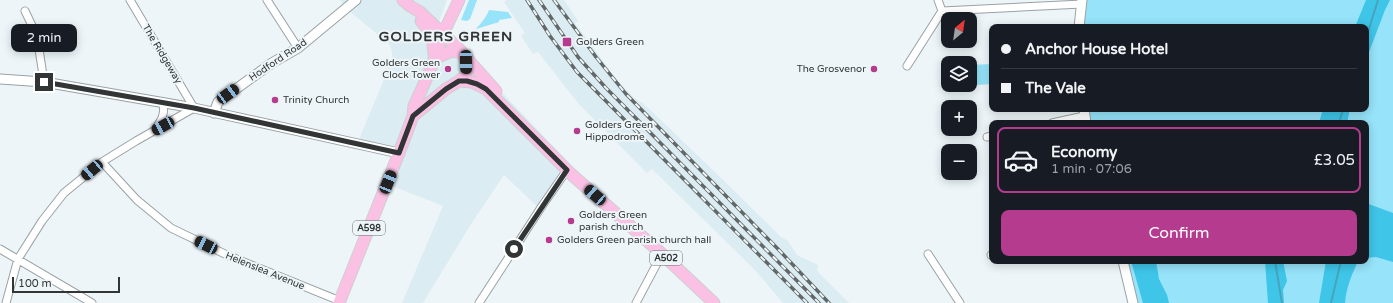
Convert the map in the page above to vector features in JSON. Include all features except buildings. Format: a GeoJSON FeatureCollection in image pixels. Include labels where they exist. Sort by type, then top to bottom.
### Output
{"type":"FeatureCollection","features":[{"type":"Feature","properties":{"kind":"main road","name":"A598"},"geometry":{"type":"LineString","coordinates":[[339,302],[399,153],[413,116],[414,106],[429,73],[443,34],[450,23],[459,0]]}},
{"type":"Feature","properties":{"kind":"main road","name":"A502"},"geometry":{"type":"LineString","coordinates":[[406,3],[420,12],[461,51],[529,130],[567,170],[662,254],[714,303]]}},
{"type":"Feature","properties":{"kind":"main road","name":"A502"},"geometry":{"type":"LineString","coordinates":[[406,3],[432,35],[434,59]]}},
{"type":"Feature","properties":{"kind":"main road"},"geometry":{"type":"LineString","coordinates":[[434,59],[449,52],[461,51],[466,62],[467,70],[465,76],[459,81]]}},
{"type":"Feature","properties":{"kind":"main road"},"geometry":{"type":"LineString","coordinates":[[429,73],[429,79],[436,88],[446,89]]}},
{"type":"Feature","properties":{"kind":"main road","name":"A598"},"geometry":{"type":"LineString","coordinates":[[413,116],[446,89],[459,81]]}},
{"type":"Feature","properties":{"kind":"main road","name":"A502"},"geometry":{"type":"LineString","coordinates":[[459,81],[472,82],[486,89],[529,130]]}},
{"type":"Feature","properties":{"kind":"street","name":"The Ridgeway"},"geometry":{"type":"LineString","coordinates":[[130,0],[194,108]]}},
{"type":"Feature","properties":{"kind":"street"},"geometry":{"type":"LineString","coordinates":[[267,0],[298,48]]}},
{"type":"Feature","properties":{"kind":"street","name":"Hodford Road"},"geometry":{"type":"LineString","coordinates":[[214,112],[218,102],[272,63],[298,48],[356,0]]}},
{"type":"Feature","properties":{"kind":"street"},"geometry":{"type":"LineString","coordinates":[[938,0],[942,11]]}},
{"type":"Feature","properties":{"kind":"street"},"geometry":{"type":"LineString","coordinates":[[942,11],[1082,2],[1079,24]]}},
{"type":"Feature","properties":{"kind":"street"},"geometry":{"type":"LineString","coordinates":[[25,11],[37,36],[44,82]]}},
{"type":"Feature","properties":{"kind":"street"},"geometry":{"type":"LineString","coordinates":[[907,66],[942,11]]}},
{"type":"Feature","properties":{"kind":"street"},"geometry":{"type":"LineString","coordinates":[[0,79],[44,82],[194,108],[399,153]]}},
{"type":"Feature","properties":{"kind":"street"},"geometry":{"type":"LineString","coordinates":[[153,131],[163,117],[165,111],[163,103]]}},
{"type":"Feature","properties":{"kind":"street"},"geometry":{"type":"LineString","coordinates":[[6,303],[18,259],[42,221],[64,193],[102,162],[194,108]]}},
{"type":"Feature","properties":{"kind":"street"},"geometry":{"type":"LineString","coordinates":[[1066,120],[1085,116]]}},
{"type":"Feature","properties":{"kind":"street","name":"Helenslea Avenue"},"geometry":{"type":"LineString","coordinates":[[102,162],[137,200],[171,228],[229,256],[339,302]]}},
{"type":"Feature","properties":{"kind":"street"},"geometry":{"type":"LineString","coordinates":[[479,303],[567,170]]}},
{"type":"Feature","properties":{"kind":"street"},"geometry":{"type":"LineString","coordinates":[[0,249],[92,303]]}},
{"type":"Feature","properties":{"kind":"street"},"geometry":{"type":"LineString","coordinates":[[636,303],[662,254]]}},
{"type":"Feature","properties":{"kind":"street"},"geometry":{"type":"LineString","coordinates":[[928,254],[960,303]]}},
{"type":"Feature","properties":{"kind":"street"},"geometry":{"type":"LineString","coordinates":[[1124,264],[1133,303]]}},
{"type":"Feature","properties":{"kind":"shaded area"},"geometry":{"type":"Polygon","coordinates":[[[340,0],[447,0],[439,22],[477,66],[571,165],[540,209],[504,175],[471,224],[423,303],[402,303],[443,206],[387,184],[399,153],[357,144],[392,60],[392,52],[390,45],[347,9],[340,0]]]}},
{"type":"Feature","properties":{"kind":"shaded area"},"geometry":{"type":"Polygon","coordinates":[[[469,0],[477,0],[470,19],[467,21],[461,20],[469,0]]]}},
{"type":"Feature","properties":{"kind":"shaded area"},"geometry":{"type":"Polygon","coordinates":[[[507,0],[564,0],[578,21],[575,23],[609,69],[609,72],[618,82],[634,98],[643,103],[781,237],[788,241],[797,255],[818,265],[817,269],[819,273],[849,303],[783,303],[755,270],[652,169],[647,173],[578,103],[538,52],[533,54],[521,36],[525,33],[504,2],[507,0]]]}},
{"type":"Feature","properties":{"kind":"shaded area"},"geometry":{"type":"Polygon","coordinates":[[[1083,0],[1393,0],[1393,303],[1133,303],[1124,264],[1369,264],[1369,120],[1085,120],[1084,112],[1369,112],[1369,24],[1080,24],[1083,0]]]}},
{"type":"Feature","properties":{"kind":"shaded area"},"geometry":{"type":"Polygon","coordinates":[[[1366,0],[1390,0],[1369,52],[1369,24],[1356,24],[1366,0]]]}},
{"type":"Feature","properties":{"kind":"shaded area"},"geometry":{"type":"Polygon","coordinates":[[[489,10],[508,12],[512,18],[499,20],[499,22],[476,29],[485,18],[489,10]]]}},
{"type":"Feature","properties":{"kind":"shaded area"},"geometry":{"type":"Polygon","coordinates":[[[989,64],[989,84],[977,85],[977,65],[989,64]]]}},
{"type":"Feature","properties":{"kind":"shaded area"},"geometry":{"type":"Polygon","coordinates":[[[1322,112],[1349,112],[1348,120],[1320,120],[1322,112]]]}},
{"type":"Feature","properties":{"kind":"shaded area"},"geometry":{"type":"Polygon","coordinates":[[[1369,204],[1393,213],[1393,262],[1376,257],[1369,258],[1369,204]]]}},
{"type":"Feature","properties":{"kind":"shaded area"},"geometry":{"type":"Polygon","coordinates":[[[1132,264],[1156,264],[1159,279],[1167,295],[1169,303],[1143,303],[1132,264]]]}},
{"type":"Feature","properties":{"kind":"shaded area"},"geometry":{"type":"Polygon","coordinates":[[[1265,264],[1284,264],[1287,281],[1283,290],[1284,303],[1268,303],[1265,264]]]}},
{"type":"Feature","properties":{"kind":"shaded area"},"geometry":{"type":"Polygon","coordinates":[[[1326,264],[1357,264],[1348,287],[1345,303],[1319,303],[1326,264]]]}},
{"type":"Feature","properties":{"kind":"waterway"},"geometry":{"type":"LineString","coordinates":[[1369,28],[1378,0]]}},
{"type":"Feature","properties":{"kind":"waterway"},"geometry":{"type":"LineString","coordinates":[[1340,120],[1342,112]]}},
{"type":"Feature","properties":{"kind":"waterway"},"geometry":{"type":"LineString","coordinates":[[1276,264],[1282,303]]}},
{"type":"Feature","properties":{"kind":"waterway"},"geometry":{"type":"LineString","coordinates":[[1331,303],[1340,264]]}},
{"type":"Feature","properties":{"kind":"railway"},"geometry":{"type":"LineString","coordinates":[[527,0],[550,36],[577,72],[807,303]]}},
{"type":"Feature","properties":{"kind":"railway"},"geometry":{"type":"LineString","coordinates":[[539,0],[578,57],[606,88],[819,303]]}},
{"type":"Feature","properties":{"kind":"railway"},"geometry":{"type":"LineString","coordinates":[[554,0],[596,57],[626,94],[829,303]]}},
{"type":"Feature","properties":{"kind":"place","name":"Golders Green"},"geometry":{"type":"Point","coordinates":[567,42]}},
{"type":"Feature","properties":{"kind":"place","name":"Golders Green Clock Tower"},"geometry":{"type":"Point","coordinates":[448,69]}},
{"type":"Feature","properties":{"kind":"place","name":"The Grosvenor"},"geometry":{"type":"Point","coordinates":[874,69]}},
{"type":"Feature","properties":{"kind":"place","name":"Trinity Church"},"geometry":{"type":"Point","coordinates":[275,100]}},
{"type":"Feature","properties":{"kind":"place","name":"Golders Green Hippodrome"},"geometry":{"type":"Point","coordinates":[577,131]}},
{"type":"Feature","properties":{"kind":"place","name":"Golders Green parish church"},"geometry":{"type":"Point","coordinates":[571,221]}},
{"type":"Feature","properties":{"kind":"place","name":"Golders Green parish church hall"},"geometry":{"type":"Point","coordinates":[549,240]}},
{"type":"Feature","properties":{"kind":"district","name":"GOLDERS GREEN"},"geometry":{"type":"Point","coordinates":[446,36]}},
{"type":"Feature","properties":{"kind":"route"},"geometry":{"type":"LineString","coordinates":[[44,82],[194,108],[399,153],[413,116],[446,89],[459,81],[472,82],[486,89],[516,120],[529,130],[567,170],[514,249]]}}]}
